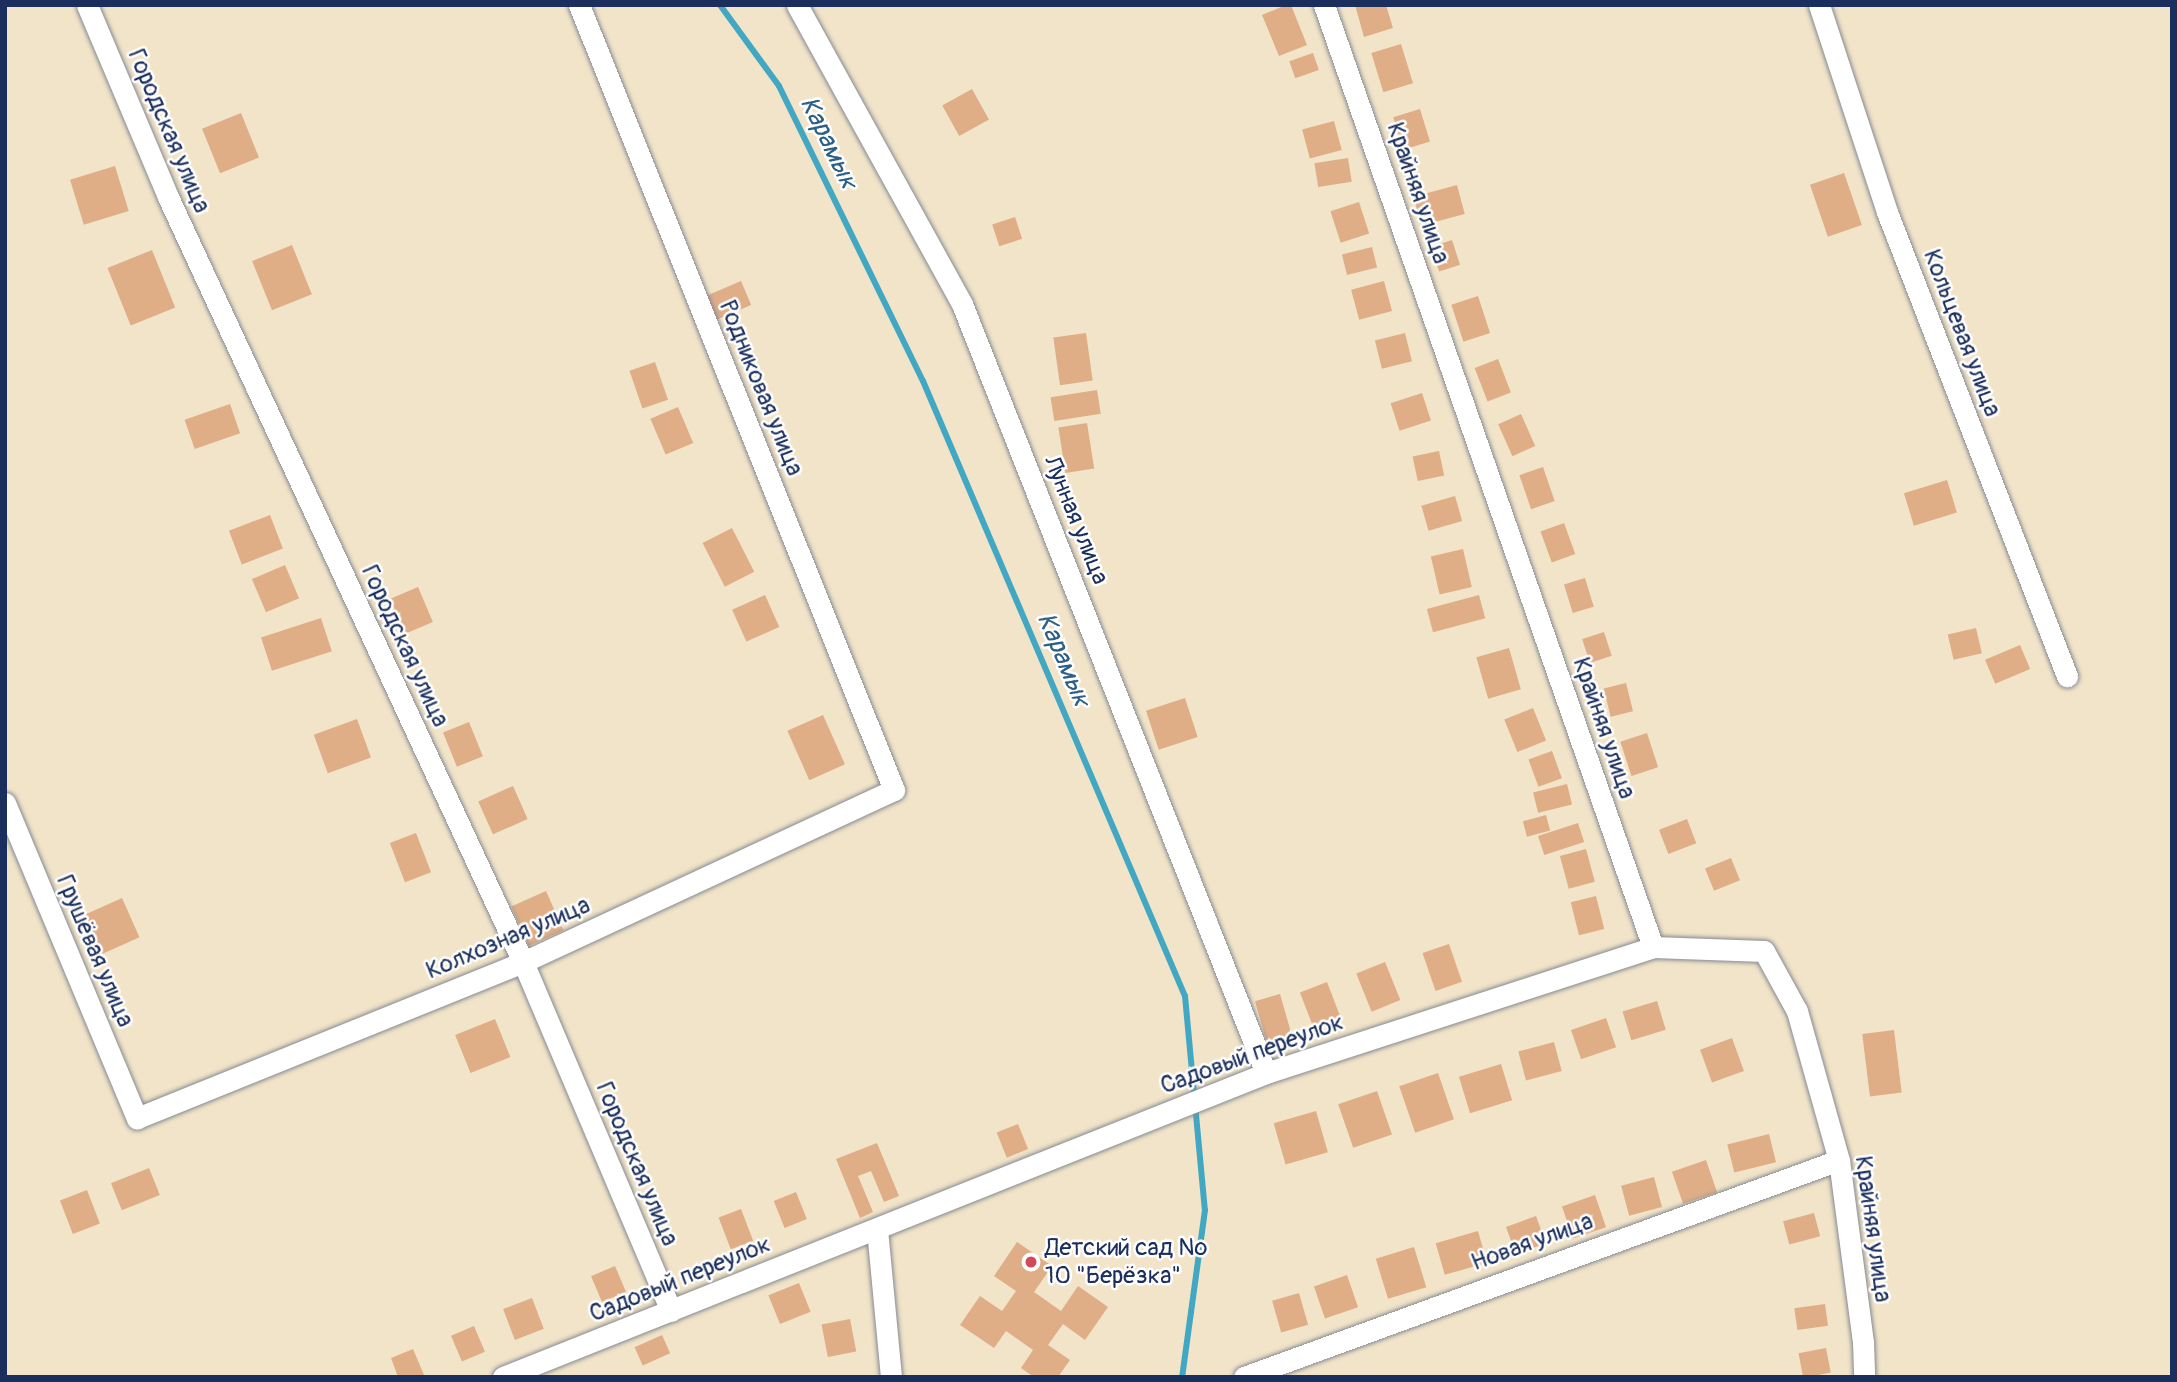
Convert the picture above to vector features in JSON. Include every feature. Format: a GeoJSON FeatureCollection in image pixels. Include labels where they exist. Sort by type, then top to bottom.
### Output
{"type":"FeatureCollection","features":[{"type":"Feature","properties":{"kind":"street","name":"Городская улица"},"geometry":{"type":"LineString","coordinates":[[87,5],[168,197],[523,962],[671,1311]]}},
{"type":"Feature","properties":{"kind":"street","name":"Родниковая улица"},"geometry":{"type":"LineString","coordinates":[[579,5],[894,790]]}},
{"type":"Feature","properties":{"kind":"street","name":"Лунная улица"},"geometry":{"type":"LineString","coordinates":[[797,5],[962,304],[1266,1073]]}},
{"type":"Feature","properties":{"kind":"street","name":"Крайняя улица"},"geometry":{"type":"LineString","coordinates":[[1324,5],[1653,947],[1764,951],[1797,1011],[1839,1160],[1863,1342],[1864,1377]]}},
{"type":"Feature","properties":{"kind":"street","name":"Кольцевая улица"},"geometry":{"type":"LineString","coordinates":[[1819,5],[1887,212],[2067,676]]}},
{"type":"Feature","properties":{"kind":"street","name":"Колхозная улица"},"geometry":{"type":"LineString","coordinates":[[137,1118],[523,962],[894,790]]}},
{"type":"Feature","properties":{"kind":"street","name":"Грушёвая улица"},"geometry":{"type":"LineString","coordinates":[[5,803],[137,1118]]}},
{"type":"Feature","properties":{"kind":"street","name":"Садовый переулок"},"geometry":{"type":"LineString","coordinates":[[503,1377],[1266,1073],[1653,947]]}},
{"type":"Feature","properties":{"kind":"street","name":"Новая улица"},"geometry":{"type":"LineString","coordinates":[[1244,1377],[1839,1160]]}},
{"type":"Feature","properties":{"kind":"street"},"geometry":{"type":"LineString","coordinates":[[877,1229],[891,1377]]}},
{"type":"Feature","properties":{"kind":"building"},"geometry":{"type":"Polygon","coordinates":[[[1291,5],[1307,45],[1279,56],[1262,15],[1291,5]]]}},
{"type":"Feature","properties":{"kind":"building"},"geometry":{"type":"Polygon","coordinates":[[[1355,5],[1386,5],[1393,28],[1364,37],[1355,5]]]}},
{"type":"Feature","properties":{"kind":"building"},"geometry":{"type":"Polygon","coordinates":[[[1401,44],[1413,83],[1383,92],[1371,53],[1401,44]]]}},
{"type":"Feature","properties":{"kind":"building"},"geometry":{"type":"Polygon","coordinates":[[[1313,53],[1319,70],[1295,78],[1289,61],[1313,53]]]}},
{"type":"Feature","properties":{"kind":"building"},"geometry":{"type":"Polygon","coordinates":[[[972,89],[989,120],[959,136],[942,105],[972,89]]]}},
{"type":"Feature","properties":{"kind":"building"},"geometry":{"type":"Polygon","coordinates":[[[1420,109],[1430,142],[1403,150],[1393,117],[1420,109]]]}},
{"type":"Feature","properties":{"kind":"building"},"geometry":{"type":"Polygon","coordinates":[[[241,113],[259,158],[220,173],[202,129],[241,113]]]}},
{"type":"Feature","properties":{"kind":"building"},"geometry":{"type":"Polygon","coordinates":[[[1334,121],[1342,150],[1310,159],[1302,130],[1334,121]]]}},
{"type":"Feature","properties":{"kind":"building"},"geometry":{"type":"Polygon","coordinates":[[[1348,158],[1352,182],[1318,187],[1314,163],[1348,158]]]}},
{"type":"Feature","properties":{"kind":"building"},"geometry":{"type":"Polygon","coordinates":[[[115,166],[129,211],[84,225],[70,180],[115,166]]]}},
{"type":"Feature","properties":{"kind":"building"},"geometry":{"type":"Polygon","coordinates":[[[1844,173],[1862,225],[1828,237],[1810,185],[1844,173]]]}},
{"type":"Feature","properties":{"kind":"building"},"geometry":{"type":"Polygon","coordinates":[[[1457,185],[1465,214],[1421,226],[1414,197],[1457,185]]]}},
{"type":"Feature","properties":{"kind":"building"},"geometry":{"type":"Polygon","coordinates":[[[1359,202],[1369,233],[1341,243],[1330,211],[1359,202]]]}},
{"type":"Feature","properties":{"kind":"building"},"geometry":{"type":"Polygon","coordinates":[[[1015,217],[1022,239],[999,246],[992,224],[1015,217]]]}},
{"type":"Feature","properties":{"kind":"building"},"geometry":{"type":"Polygon","coordinates":[[[1452,240],[1460,265],[1439,272],[1431,247],[1452,240]]]}},
{"type":"Feature","properties":{"kind":"building"},"geometry":{"type":"Polygon","coordinates":[[[292,245],[312,294],[272,310],[252,261],[292,245]]]}},
{"type":"Feature","properties":{"kind":"building"},"geometry":{"type":"Polygon","coordinates":[[[1372,247],[1377,267],[1347,275],[1342,254],[1372,247]]]}},
{"type":"Feature","properties":{"kind":"building"},"geometry":{"type":"Polygon","coordinates":[[[152,250],[175,307],[131,325],[107,268],[152,250]]]}},
{"type":"Feature","properties":{"kind":"building"},"geometry":{"type":"Polygon","coordinates":[[[741,281],[751,305],[715,320],[705,296],[741,281]]]}},
{"type":"Feature","properties":{"kind":"building"},"geometry":{"type":"Polygon","coordinates":[[[1384,281],[1392,311],[1359,320],[1351,290],[1384,281]]]}},
{"type":"Feature","properties":{"kind":"building"},"geometry":{"type":"Polygon","coordinates":[[[1478,296],[1490,333],[1463,342],[1451,305],[1478,296]]]}},
{"type":"Feature","properties":{"kind":"building"},"geometry":{"type":"Polygon","coordinates":[[[1086,333],[1093,381],[1060,385],[1053,338],[1086,333]]]}},
{"type":"Feature","properties":{"kind":"building"},"geometry":{"type":"Polygon","coordinates":[[[1405,333],[1412,361],[1382,369],[1375,340],[1405,333]]]}},
{"type":"Feature","properties":{"kind":"building"},"geometry":{"type":"Polygon","coordinates":[[[1498,359],[1511,393],[1488,402],[1475,368],[1498,359]]]}},
{"type":"Feature","properties":{"kind":"building"},"geometry":{"type":"Polygon","coordinates":[[[655,362],[668,400],[642,409],[629,371],[655,362]]]}},
{"type":"Feature","properties":{"kind":"building"},"geometry":{"type":"Polygon","coordinates":[[[1097,390],[1101,414],[1054,421],[1051,397],[1097,390]]]}},
{"type":"Feature","properties":{"kind":"building"},"geometry":{"type":"Polygon","coordinates":[[[1422,393],[1431,421],[1400,431],[1391,403],[1422,393]]]}},
{"type":"Feature","properties":{"kind":"building"},"geometry":{"type":"Polygon","coordinates":[[[230,404],[240,433],[195,449],[185,420],[230,404]]]}},
{"type":"Feature","properties":{"kind":"building"},"geometry":{"type":"Polygon","coordinates":[[[678,407],[693,443],[666,455],[650,419],[678,407]]]}},
{"type":"Feature","properties":{"kind":"building"},"geometry":{"type":"Polygon","coordinates":[[[1521,414],[1535,446],[1512,456],[1498,424],[1521,414]]]}},
{"type":"Feature","properties":{"kind":"building"},"geometry":{"type":"Polygon","coordinates":[[[1087,423],[1094,468],[1066,473],[1058,428],[1087,423]]]}},
{"type":"Feature","properties":{"kind":"building"},"geometry":{"type":"Polygon","coordinates":[[[1439,451],[1444,475],[1418,481],[1413,457],[1439,451]]]}},
{"type":"Feature","properties":{"kind":"building"},"geometry":{"type":"Polygon","coordinates":[[[1543,467],[1555,501],[1531,509],[1519,475],[1543,467]]]}},
{"type":"Feature","properties":{"kind":"building"},"geometry":{"type":"Polygon","coordinates":[[[1947,480],[1957,513],[1914,526],[1904,493],[1947,480]]]}},
{"type":"Feature","properties":{"kind":"building"},"geometry":{"type":"Polygon","coordinates":[[[1455,496],[1462,521],[1429,531],[1421,506],[1455,496]]]}},
{"type":"Feature","properties":{"kind":"building"},"geometry":{"type":"Polygon","coordinates":[[[270,515],[283,549],[242,564],[229,531],[270,515]]]}},
{"type":"Feature","properties":{"kind":"building"},"geometry":{"type":"Polygon","coordinates":[[[1564,523],[1575,554],[1552,563],[1541,532],[1564,523]]]}},
{"type":"Feature","properties":{"kind":"building"},"geometry":{"type":"Polygon","coordinates":[[[732,528],[754,572],[725,587],[703,543],[732,528]]]}},
{"type":"Feature","properties":{"kind":"building"},"geometry":{"type":"Polygon","coordinates":[[[1463,549],[1472,587],[1440,594],[1431,556],[1463,549]]]}},
{"type":"Feature","properties":{"kind":"building"},"geometry":{"type":"Polygon","coordinates":[[[285,565],[299,598],[266,612],[252,579],[285,565]]]}},
{"type":"Feature","properties":{"kind":"building"},"geometry":{"type":"Polygon","coordinates":[[[1585,578],[1594,607],[1573,613],[1564,584],[1585,578]]]}},
{"type":"Feature","properties":{"kind":"building"},"geometry":{"type":"Polygon","coordinates":[[[418,587],[433,622],[405,634],[390,599],[418,587]]]}},
{"type":"Feature","properties":{"kind":"building"},"geometry":{"type":"Polygon","coordinates":[[[765,595],[779,627],[746,642],[732,610],[765,595]]]}},
{"type":"Feature","properties":{"kind":"building"},"geometry":{"type":"Polygon","coordinates":[[[1479,595],[1485,618],[1433,632],[1427,609],[1479,595]]]}},
{"type":"Feature","properties":{"kind":"building"},"geometry":{"type":"Polygon","coordinates":[[[321,618],[332,651],[272,671],[261,637],[321,618]]]}},
{"type":"Feature","properties":{"kind":"building"},"geometry":{"type":"Polygon","coordinates":[[[1976,628],[1982,653],[1954,660],[1948,635],[1976,628]]]}},
{"type":"Feature","properties":{"kind":"building"},"geometry":{"type":"Polygon","coordinates":[[[1604,632],[1612,656],[1590,663],[1582,639],[1604,632]]]}},
{"type":"Feature","properties":{"kind":"building"},"geometry":{"type":"Polygon","coordinates":[[[2020,645],[2030,669],[1995,684],[1985,660],[2020,645]]]}},
{"type":"Feature","properties":{"kind":"building"},"geometry":{"type":"Polygon","coordinates":[[[1509,648],[1521,689],[1488,699],[1476,657],[1509,648]]]}},
{"type":"Feature","properties":{"kind":"building"},"geometry":{"type":"Polygon","coordinates":[[[1626,683],[1633,711],[1611,717],[1604,689],[1626,683]]]}},
{"type":"Feature","properties":{"kind":"building"},"geometry":{"type":"Polygon","coordinates":[[[1185,698],[1198,737],[1159,750],[1146,711],[1185,698]]]}},
{"type":"Feature","properties":{"kind":"building"},"geometry":{"type":"Polygon","coordinates":[[[1533,708],[1546,740],[1517,752],[1504,720],[1533,708]]]}},
{"type":"Feature","properties":{"kind":"building"},"geometry":{"type":"Polygon","coordinates":[[[823,715],[845,764],[809,780],[787,731],[823,715]]]}},
{"type":"Feature","properties":{"kind":"building"},"geometry":{"type":"Polygon","coordinates":[[[357,719],[371,758],[328,773],[314,735],[357,719]]]}},
{"type":"Feature","properties":{"kind":"building"},"geometry":{"type":"Polygon","coordinates":[[[469,722],[483,756],[457,767],[443,732],[469,722]]]}},
{"type":"Feature","properties":{"kind":"building"},"geometry":{"type":"Polygon","coordinates":[[[1647,733],[1658,767],[1631,776],[1620,742],[1647,733]]]}},
{"type":"Feature","properties":{"kind":"building"},"geometry":{"type":"Polygon","coordinates":[[[1552,751],[1562,778],[1538,787],[1529,760],[1552,751]]]}},
{"type":"Feature","properties":{"kind":"building"},"geometry":{"type":"Polygon","coordinates":[[[1567,784],[1572,804],[1538,813],[1533,792],[1567,784]]]}},
{"type":"Feature","properties":{"kind":"building"},"geometry":{"type":"Polygon","coordinates":[[[513,786],[528,819],[493,834],[478,801],[513,786]]]}},
{"type":"Feature","properties":{"kind":"building"},"geometry":{"type":"Polygon","coordinates":[[[1546,815],[1550,830],[1527,837],[1523,821],[1546,815]]]}},
{"type":"Feature","properties":{"kind":"building"},"geometry":{"type":"Polygon","coordinates":[[[1687,819],[1696,843],[1668,854],[1659,830],[1687,819]]]}},
{"type":"Feature","properties":{"kind":"building"},"geometry":{"type":"Polygon","coordinates":[[[1578,823],[1584,842],[1544,855],[1538,836],[1578,823]]]}},
{"type":"Feature","properties":{"kind":"building"},"geometry":{"type":"Polygon","coordinates":[[[416,833],[431,872],[405,882],[390,843],[416,833]]]}},
{"type":"Feature","properties":{"kind":"building"},"geometry":{"type":"Polygon","coordinates":[[[1586,849],[1595,882],[1569,889],[1560,856],[1586,849]]]}},
{"type":"Feature","properties":{"kind":"building"},"geometry":{"type":"Polygon","coordinates":[[[1731,858],[1740,880],[1714,891],[1705,868],[1731,858]]]}},
{"type":"Feature","properties":{"kind":"building"},"geometry":{"type":"Polygon","coordinates":[[[546,891],[563,930],[529,946],[511,906],[546,891]]]}},
{"type":"Feature","properties":{"kind":"building"},"geometry":{"type":"Polygon","coordinates":[[[1596,896],[1604,929],[1579,935],[1571,902],[1596,896]]]}},
{"type":"Feature","properties":{"kind":"building"},"geometry":{"type":"Polygon","coordinates":[[[122,898],[139,937],[99,955],[82,916],[122,898]]]}},
{"type":"Feature","properties":{"kind":"building"},"geometry":{"type":"Polygon","coordinates":[[[1449,944],[1462,982],[1436,991],[1423,953],[1449,944]]]}},
{"type":"Feature","properties":{"kind":"building"},"geometry":{"type":"Polygon","coordinates":[[[1385,962],[1400,1000],[1372,1012],[1356,974],[1385,962]]]}},
{"type":"Feature","properties":{"kind":"building"},"geometry":{"type":"Polygon","coordinates":[[[1327,982],[1341,1018],[1314,1029],[1300,992],[1327,982]]]}},
{"type":"Feature","properties":{"kind":"building"},"geometry":{"type":"Polygon","coordinates":[[[1280,994],[1293,1039],[1268,1046],[1255,1001],[1280,994]]]}},
{"type":"Feature","properties":{"kind":"building"},"geometry":{"type":"Polygon","coordinates":[[[1657,1001],[1666,1030],[1631,1040],[1623,1012],[1657,1001]]]}},
{"type":"Feature","properties":{"kind":"building"},"geometry":{"type":"Polygon","coordinates":[[[1606,1018],[1616,1047],[1581,1059],[1571,1030],[1606,1018]]]}},
{"type":"Feature","properties":{"kind":"building"},"geometry":{"type":"Polygon","coordinates":[[[495,1019],[510,1057],[470,1073],[455,1035],[495,1019]]]}},
{"type":"Feature","properties":{"kind":"building"},"geometry":{"type":"Polygon","coordinates":[[[1894,1030],[1902,1093],[1870,1096],[1862,1034],[1894,1030]]]}},
{"type":"Feature","properties":{"kind":"building"},"geometry":{"type":"Polygon","coordinates":[[[1732,1038],[1744,1071],[1712,1083],[1700,1050],[1732,1038]]]}},
{"type":"Feature","properties":{"kind":"building"},"geometry":{"type":"Polygon","coordinates":[[[1554,1042],[1562,1071],[1526,1081],[1518,1052],[1554,1042]]]}},
{"type":"Feature","properties":{"kind":"building"},"geometry":{"type":"Polygon","coordinates":[[[1501,1064],[1512,1100],[1470,1113],[1459,1077],[1501,1064]]]}},
{"type":"Feature","properties":{"kind":"building"},"geometry":{"type":"Polygon","coordinates":[[[1438,1073],[1454,1119],[1415,1133],[1399,1086],[1438,1073]]]}},
{"type":"Feature","properties":{"kind":"building"},"geometry":{"type":"Polygon","coordinates":[[[1377,1091],[1392,1134],[1353,1148],[1338,1104],[1377,1091]]]}},
{"type":"Feature","properties":{"kind":"building"},"geometry":{"type":"Polygon","coordinates":[[[1316,1111],[1328,1152],[1286,1164],[1274,1123],[1316,1111]]]}},
{"type":"Feature","properties":{"kind":"building"},"geometry":{"type":"Polygon","coordinates":[[[1018,1124],[1028,1149],[1007,1158],[997,1133],[1018,1124]]]}},
{"type":"Feature","properties":{"kind":"building"},"geometry":{"type":"Polygon","coordinates":[[[1769,1134],[1776,1162],[1734,1173],[1727,1144],[1769,1134]]]}},
{"type":"Feature","properties":{"kind":"building"},"geometry":{"type":"Polygon","coordinates":[[[877,1143],[899,1196],[884,1202],[871,1171],[858,1176],[873,1212],[860,1218],[836,1159],[877,1143]]]}},
{"type":"Feature","properties":{"kind":"building"},"geometry":{"type":"Polygon","coordinates":[[[1706,1160],[1717,1192],[1683,1204],[1672,1172],[1706,1160]]]}},
{"type":"Feature","properties":{"kind":"building"},"geometry":{"type":"Polygon","coordinates":[[[149,1168],[160,1195],[122,1210],[111,1183],[149,1168]]]}},
{"type":"Feature","properties":{"kind":"building"},"geometry":{"type":"Polygon","coordinates":[[[1654,1177],[1662,1207],[1629,1216],[1621,1186],[1654,1177]]]}},
{"type":"Feature","properties":{"kind":"building"},"geometry":{"type":"Polygon","coordinates":[[[87,1190],[100,1224],[73,1234],[60,1200],[87,1190]]]}},
{"type":"Feature","properties":{"kind":"building"},"geometry":{"type":"Polygon","coordinates":[[[796,1192],[807,1219],[785,1228],[774,1201],[796,1192]]]}},
{"type":"Feature","properties":{"kind":"building"},"geometry":{"type":"Polygon","coordinates":[[[1595,1195],[1606,1227],[1573,1239],[1562,1206],[1595,1195]]]}},
{"type":"Feature","properties":{"kind":"building"},"geometry":{"type":"Polygon","coordinates":[[[741,1209],[753,1241],[731,1249],[719,1218],[741,1209]]]}},
{"type":"Feature","properties":{"kind":"building"},"geometry":{"type":"Polygon","coordinates":[[[1814,1213],[1820,1236],[1789,1244],[1783,1221],[1814,1213]]]}},
{"type":"Feature","properties":{"kind":"building"},"geometry":{"type":"Polygon","coordinates":[[[1536,1216],[1546,1243],[1516,1254],[1506,1227],[1536,1216]]]}},
{"type":"Feature","properties":{"kind":"building"},"geometry":{"type":"Polygon","coordinates":[[[1478,1231],[1487,1263],[1445,1275],[1436,1243],[1478,1231]]]}},
{"type":"Feature","properties":{"kind":"building"},"geometry":{"type":"Polygon","coordinates":[[[1017,1242],[1052,1266],[1034,1292],[1061,1311],[1078,1286],[1108,1307],[1085,1340],[1063,1324],[1048,1345],[1070,1360],[1058,1377],[1034,1377],[1021,1368],[1033,1350],[1006,1331],[994,1348],[960,1325],[980,1296],[1002,1311],[1016,1291],[994,1276],[1017,1242]]]}},
{"type":"Feature","properties":{"kind":"building"},"geometry":{"type":"Polygon","coordinates":[[[1414,1247],[1426,1287],[1388,1299],[1376,1259],[1414,1247]]]}},
{"type":"Feature","properties":{"kind":"building"},"geometry":{"type":"Polygon","coordinates":[[[615,1266],[626,1292],[602,1302],[591,1276],[615,1266]]]}},
{"type":"Feature","properties":{"kind":"building"},"geometry":{"type":"Polygon","coordinates":[[[1347,1275],[1358,1307],[1325,1319],[1314,1286],[1347,1275]]]}},
{"type":"Feature","properties":{"kind":"building"},"geometry":{"type":"Polygon","coordinates":[[[799,1283],[811,1312],[780,1324],[768,1295],[799,1283]]]}},
{"type":"Feature","properties":{"kind":"building"},"geometry":{"type":"Polygon","coordinates":[[[1299,1293],[1308,1325],[1281,1332],[1272,1301],[1299,1293]]]}},
{"type":"Feature","properties":{"kind":"building"},"geometry":{"type":"Polygon","coordinates":[[[532,1298],[544,1329],[515,1340],[503,1309],[532,1298]]]}},
{"type":"Feature","properties":{"kind":"building"},"geometry":{"type":"Polygon","coordinates":[[[1825,1304],[1828,1326],[1797,1330],[1794,1308],[1825,1304]]]}},
{"type":"Feature","properties":{"kind":"building"},"geometry":{"type":"Polygon","coordinates":[[[850,1319],[856,1351],[828,1357],[822,1325],[850,1319]]]}},
{"type":"Feature","properties":{"kind":"building"},"geometry":{"type":"Polygon","coordinates":[[[474,1326],[485,1352],[462,1362],[451,1336],[474,1326]]]}},
{"type":"Feature","properties":{"kind":"building"},"geometry":{"type":"Polygon","coordinates":[[[662,1335],[670,1353],[643,1365],[635,1347],[662,1335]]]}},
{"type":"Feature","properties":{"kind":"building"},"geometry":{"type":"Polygon","coordinates":[[[1826,1348],[1831,1373],[1803,1377],[1799,1353],[1826,1348]]]}},
{"type":"Feature","properties":{"kind":"building"},"geometry":{"type":"Polygon","coordinates":[[[413,1349],[424,1375],[398,1377],[391,1358],[413,1349]]]}},
{"type":"Feature","properties":{"kind":"waterway","name":"Карамык"},"geometry":{"type":"LineString","coordinates":[[720,5],[779,86],[923,381],[1185,996],[1205,1210],[1182,1377]]}},
{"type":"Feature","properties":{"kind":"place","name":"Детский сад № 10 \"Берёзка\""},"geometry":{"type":"Point","coordinates":[1031,1262]}}]}
